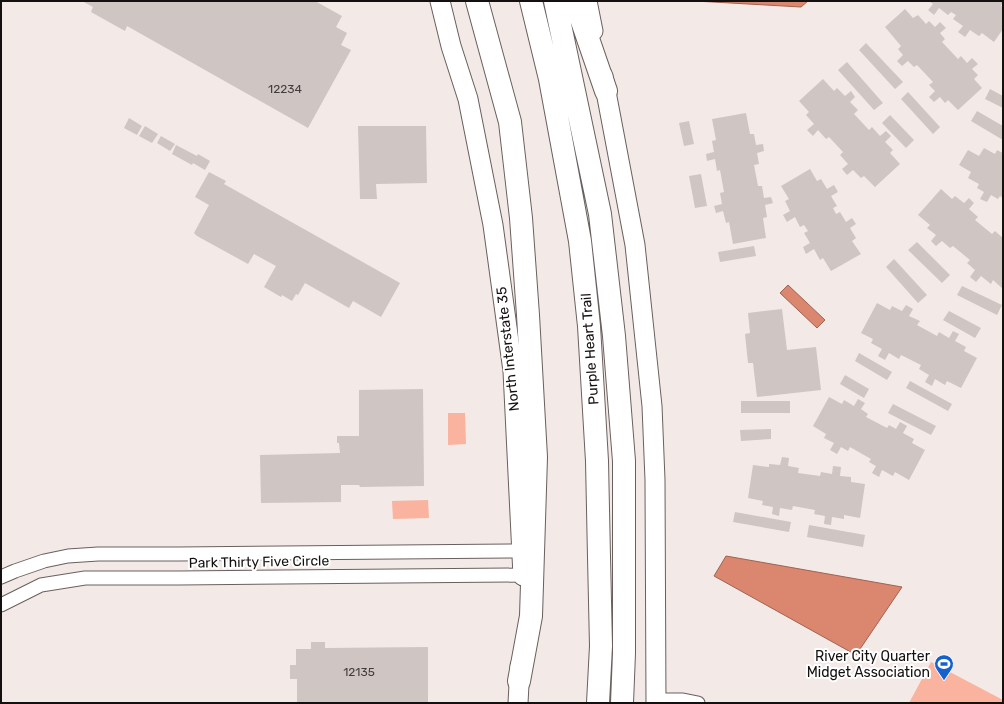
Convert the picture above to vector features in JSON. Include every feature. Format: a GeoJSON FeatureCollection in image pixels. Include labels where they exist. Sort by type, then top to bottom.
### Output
{"type":"FeatureCollection","features":[{"type":"Feature","properties":{"kind":"highway"},"geometry":{"type":"LineString","coordinates":[[477,1],[510,122],[521,218],[528,315],[536,457],[531,616],[519,681]]}},
{"type":"Feature","properties":{"kind":"highway","name":"Purple Heart Trail"},"geometry":{"type":"LineString","coordinates":[[531,1],[550,79],[580,241],[589,326],[597,461],[600,646],[598,703]]}},
{"type":"Feature","properties":{"kind":"highway","name":"Purple Heart Trail"},"geometry":{"type":"LineString","coordinates":[[555,1],[600,214],[614,336],[624,461],[624,653],[622,703]]}},
{"type":"Feature","properties":{"kind":"highway"},"geometry":{"type":"LineString","coordinates":[[575,1],[606,91]]}},
{"type":"Feature","properties":{"kind":"main road","name":"North Interstate 35"},"geometry":{"type":"LineString","coordinates":[[440,1],[468,99],[493,225],[513,372],[524,575],[518,703]]}},
{"type":"Feature","properties":{"kind":"main road"},"geometry":{"type":"LineString","coordinates":[[587,1],[606,91],[635,245],[652,406],[655,480],[656,701]]}},
{"type":"Feature","properties":{"kind":"street","name":"Park Thirty Five Circle"},"geometry":{"type":"LineString","coordinates":[[1,577],[44,561],[68,556],[98,554],[522,550]]}},
{"type":"Feature","properties":{"kind":"street","name":"Park Thirty Five Circle"},"geometry":{"type":"LineString","coordinates":[[1,605],[41,585],[85,578],[524,575]]}},
{"type":"Feature","properties":{"kind":"street"},"geometry":{"type":"LineString","coordinates":[[656,701],[683,700],[698,703]]}},
{"type":"Feature","properties":{"kind":"shaded area"},"geometry":{"type":"Polygon","coordinates":[[[695,1],[808,1],[801,7],[695,1]]]}},
{"type":"Feature","properties":{"kind":"shaded area"},"geometry":{"type":"Polygon","coordinates":[[[788,285],[825,320],[817,328],[780,293],[788,285]]]}},
{"type":"Feature","properties":{"kind":"shaded area"},"geometry":{"type":"Polygon","coordinates":[[[448,413],[465,413],[466,444],[448,445],[448,413]]]}},
{"type":"Feature","properties":{"kind":"shaded area"},"geometry":{"type":"Polygon","coordinates":[[[428,500],[429,518],[393,519],[392,501],[428,500]]]}},
{"type":"Feature","properties":{"kind":"shaded area"},"geometry":{"type":"Polygon","coordinates":[[[726,556],[902,587],[856,655],[714,576],[726,556]]]}},
{"type":"Feature","properties":{"kind":"shaded area","name":"River City Quarter Midget Association"},"geometry":{"type":"Polygon","coordinates":[[[931,662],[1003,700],[1003,703],[909,703],[931,662]]]}},
{"type":"Feature","properties":{"kind":"building"},"geometry":{"type":"Polygon","coordinates":[[[82,1],[315,1],[342,16],[336,27],[347,33],[341,45],[351,50],[308,128],[127,26],[125,31],[91,12],[93,7],[82,1]]]}},
{"type":"Feature","properties":{"kind":"building"},"geometry":{"type":"Polygon","coordinates":[[[929,1],[1002,1],[1003,29],[994,42],[982,33],[979,36],[970,30],[965,37],[958,32],[963,26],[953,19],[956,15],[951,12],[948,15],[939,8],[934,15],[928,10],[933,4],[929,1]]]}},
{"type":"Feature","properties":{"kind":"building"},"geometry":{"type":"Polygon","coordinates":[[[905,9],[913,18],[918,15],[926,24],[929,21],[935,27],[940,22],[946,28],[940,33],[945,39],[942,42],[958,59],[961,56],[967,63],[972,58],[978,64],[972,69],[978,75],[974,79],[982,88],[958,110],[948,100],[945,103],[940,97],[934,102],[929,97],[935,91],[929,85],[933,82],[917,65],[914,67],[908,61],[902,66],[897,61],[903,55],[898,49],[901,46],[885,27],[905,9]]]}},
{"type":"Feature","properties":{"kind":"building"},"geometry":{"type":"Polygon","coordinates":[[[866,43],[903,82],[895,89],[859,50],[866,43]]]}},
{"type":"Feature","properties":{"kind":"building"},"geometry":{"type":"Polygon","coordinates":[[[847,62],[883,103],[874,110],[838,70],[847,62]]]}},
{"type":"Feature","properties":{"kind":"building"},"geometry":{"type":"Polygon","coordinates":[[[823,79],[834,91],[837,88],[845,96],[851,91],[855,97],[850,102],[858,110],[854,114],[869,130],[872,127],[880,136],[886,131],[891,136],[885,142],[893,150],[890,153],[900,164],[875,187],[864,176],[861,178],[853,170],[847,175],[842,169],[848,164],[840,155],[843,152],[829,137],[826,139],[818,130],[813,136],[807,130],[814,124],[806,115],[809,112],[799,101],[823,79]]]}},
{"type":"Feature","properties":{"kind":"building"},"geometry":{"type":"Polygon","coordinates":[[[990,89],[1003,96],[1003,108],[985,99],[990,89]]]}},
{"type":"Feature","properties":{"kind":"building"},"geometry":{"type":"Polygon","coordinates":[[[908,92],[940,127],[933,134],[901,99],[908,92]]]}},
{"type":"Feature","properties":{"kind":"building"},"geometry":{"type":"Polygon","coordinates":[[[977,111],[1003,126],[1003,140],[971,121],[977,111]]]}},
{"type":"Feature","properties":{"kind":"building"},"geometry":{"type":"Polygon","coordinates":[[[746,113],[750,134],[754,134],[756,145],[763,144],[764,151],[757,153],[759,164],[754,165],[758,186],[762,186],[764,198],[771,197],[773,203],[765,205],[767,217],[763,218],[766,238],[733,244],[729,222],[726,223],[723,211],[716,213],[714,206],[722,204],[720,193],[724,192],[720,170],[717,171],[715,159],[707,161],[706,154],[714,152],[712,141],[716,140],[712,119],[746,113]]]}},
{"type":"Feature","properties":{"kind":"building"},"geometry":{"type":"Polygon","coordinates":[[[890,115],[914,140],[906,148],[882,123],[890,115]]]}},
{"type":"Feature","properties":{"kind":"building"},"geometry":{"type":"Polygon","coordinates":[[[129,118],[142,126],[137,135],[124,128],[129,118]]]}},
{"type":"Feature","properties":{"kind":"building"},"geometry":{"type":"Polygon","coordinates":[[[689,121],[694,144],[684,146],[679,123],[689,121]]]}},
{"type":"Feature","properties":{"kind":"building"},"geometry":{"type":"Polygon","coordinates":[[[145,126],[158,134],[152,143],[139,136],[145,126]]]}},
{"type":"Feature","properties":{"kind":"building"},"geometry":{"type":"Polygon","coordinates":[[[358,126],[426,126],[427,183],[376,184],[377,199],[360,199],[358,126]]]}},
{"type":"Feature","properties":{"kind":"building"},"geometry":{"type":"Polygon","coordinates":[[[161,136],[175,144],[170,151],[157,143],[161,136]]]}},
{"type":"Feature","properties":{"kind":"building"},"geometry":{"type":"Polygon","coordinates":[[[176,145],[197,156],[198,154],[210,161],[205,170],[172,154],[176,145]]]}},
{"type":"Feature","properties":{"kind":"building"},"geometry":{"type":"Polygon","coordinates":[[[984,148],[995,154],[997,150],[1003,153],[1003,198],[1000,196],[998,199],[991,195],[987,202],[980,199],[984,192],[977,188],[979,184],[968,178],[971,172],[959,165],[968,150],[979,156],[984,148]]]}},
{"type":"Feature","properties":{"kind":"building"},"geometry":{"type":"Polygon","coordinates":[[[810,169],[817,181],[821,179],[827,189],[834,185],[838,192],[831,196],[837,206],[833,208],[836,214],[840,212],[846,222],[852,218],[856,224],[850,228],[856,238],[852,241],[861,254],[831,271],[823,258],[820,260],[814,249],[806,254],[803,247],[810,243],[804,233],[808,231],[804,225],[800,227],[795,217],[787,222],[783,215],[790,211],[785,201],[789,199],[781,186],[810,169]]]}},
{"type":"Feature","properties":{"kind":"building"},"geometry":{"type":"Polygon","coordinates":[[[209,172],[226,181],[224,184],[400,283],[381,317],[353,301],[349,308],[305,283],[298,295],[296,294],[292,301],[282,295],[281,297],[264,287],[276,266],[254,254],[248,264],[197,236],[194,233],[209,205],[195,197],[209,172]]]}},
{"type":"Feature","properties":{"kind":"building"},"geometry":{"type":"Polygon","coordinates":[[[701,174],[707,206],[695,208],[689,176],[701,174]]]}},
{"type":"Feature","properties":{"kind":"building"},"geometry":{"type":"Polygon","coordinates":[[[941,189],[952,199],[955,196],[964,203],[969,198],[974,203],[969,209],[978,217],[975,220],[992,234],[995,231],[1003,238],[1003,289],[993,280],[991,284],[981,276],[976,282],[970,277],[975,270],[967,263],[970,260],[953,246],[950,248],[942,241],[936,246],[931,241],[936,235],[927,228],[930,225],[918,215],[941,189]]]}},
{"type":"Feature","properties":{"kind":"building"},"geometry":{"type":"Polygon","coordinates":[[[917,242],[950,275],[942,283],[908,250],[917,242]]]}},
{"type":"Feature","properties":{"kind":"building"},"geometry":{"type":"Polygon","coordinates":[[[754,246],[756,256],[720,262],[718,252],[754,246]]]}},
{"type":"Feature","properties":{"kind":"building"},"geometry":{"type":"Polygon","coordinates":[[[894,259],[927,295],[918,303],[886,267],[894,259]]]}},
{"type":"Feature","properties":{"kind":"building"},"geometry":{"type":"Polygon","coordinates":[[[962,286],[1002,305],[997,315],[957,295],[962,286]]]}},
{"type":"Feature","properties":{"kind":"building"},"geometry":{"type":"Polygon","coordinates":[[[877,303],[890,310],[892,306],[902,311],[906,305],[913,309],[909,316],[920,321],[917,325],[937,336],[939,332],[949,338],[953,331],[959,334],[955,341],[966,347],[964,351],[977,358],[961,388],[947,381],[945,385],[935,379],[932,386],[925,382],[929,375],[919,369],[921,365],[901,355],[899,359],[889,353],[885,360],[878,356],[882,349],[871,343],[873,339],[861,333],[877,303]]]}},
{"type":"Feature","properties":{"kind":"building"},"geometry":{"type":"Polygon","coordinates":[[[782,309],[787,350],[816,347],[821,390],[757,397],[753,363],[748,363],[745,334],[750,333],[748,313],[782,309]]]}},
{"type":"Feature","properties":{"kind":"building"},"geometry":{"type":"Polygon","coordinates":[[[949,311],[981,328],[975,338],[943,320],[949,311]]]}},
{"type":"Feature","properties":{"kind":"building"},"geometry":{"type":"Polygon","coordinates":[[[859,353],[892,372],[887,380],[855,361],[859,353]]]}},
{"type":"Feature","properties":{"kind":"building"},"geometry":{"type":"Polygon","coordinates":[[[845,375],[869,389],[864,398],[840,384],[845,375]]]}},
{"type":"Feature","properties":{"kind":"building"},"geometry":{"type":"Polygon","coordinates":[[[910,381],[952,404],[948,411],[906,388],[910,381]]]}},
{"type":"Feature","properties":{"kind":"building"},"geometry":{"type":"Polygon","coordinates":[[[423,389],[424,486],[360,487],[359,485],[341,485],[341,502],[261,503],[260,455],[340,453],[339,443],[337,443],[337,436],[359,436],[359,390],[423,389]]]}},
{"type":"Feature","properties":{"kind":"building"},"geometry":{"type":"Polygon","coordinates":[[[829,397],[842,404],[844,400],[854,406],[858,399],[865,403],[861,409],[868,414],[866,417],[887,428],[889,425],[896,429],[900,422],[907,426],[903,433],[914,439],[912,443],[925,450],[909,480],[895,472],[893,476],[882,470],[879,477],[872,473],[876,466],[869,462],[871,459],[850,447],[848,451],[841,447],[837,454],[830,450],[834,443],[824,438],[826,434],[813,426],[829,397]]]}},
{"type":"Feature","properties":{"kind":"building"},"geometry":{"type":"Polygon","coordinates":[[[741,401],[790,401],[790,413],[741,413],[741,401]]]}},
{"type":"Feature","properties":{"kind":"building"},"geometry":{"type":"Polygon","coordinates":[[[893,404],[936,426],[931,435],[888,413],[893,404]]]}},
{"type":"Feature","properties":{"kind":"building"},"geometry":{"type":"Polygon","coordinates":[[[771,429],[771,439],[741,441],[740,430],[771,429]]]}},
{"type":"Feature","properties":{"kind":"building"},"geometry":{"type":"Polygon","coordinates":[[[782,457],[789,458],[788,466],[799,468],[798,473],[820,476],[821,472],[832,474],[833,466],[841,467],[840,476],[851,477],[851,482],[865,484],[860,518],[844,515],[844,519],[832,517],[831,525],[824,524],[825,516],[814,514],[815,510],[793,506],[792,510],[780,508],[779,516],[772,514],[773,507],[762,505],[763,501],[748,498],[753,465],[769,467],[769,464],[780,465],[782,457]]]}},
{"type":"Feature","properties":{"kind":"building"},"geometry":{"type":"Polygon","coordinates":[[[735,512],[791,522],[789,532],[733,522],[735,512]]]}},
{"type":"Feature","properties":{"kind":"building"},"geometry":{"type":"Polygon","coordinates":[[[809,525],[865,535],[863,547],[807,537],[809,525]]]}},
{"type":"Feature","properties":{"kind":"building"},"geometry":{"type":"Polygon","coordinates":[[[311,642],[325,642],[325,648],[428,647],[428,703],[297,703],[297,679],[290,679],[290,665],[296,665],[296,649],[311,649],[311,642]]]}},
{"type":"Feature","properties":{"kind":"place","name":"River City Quarter Midget Association"},"geometry":{"type":"Point","coordinates":[944,681]}}]}
